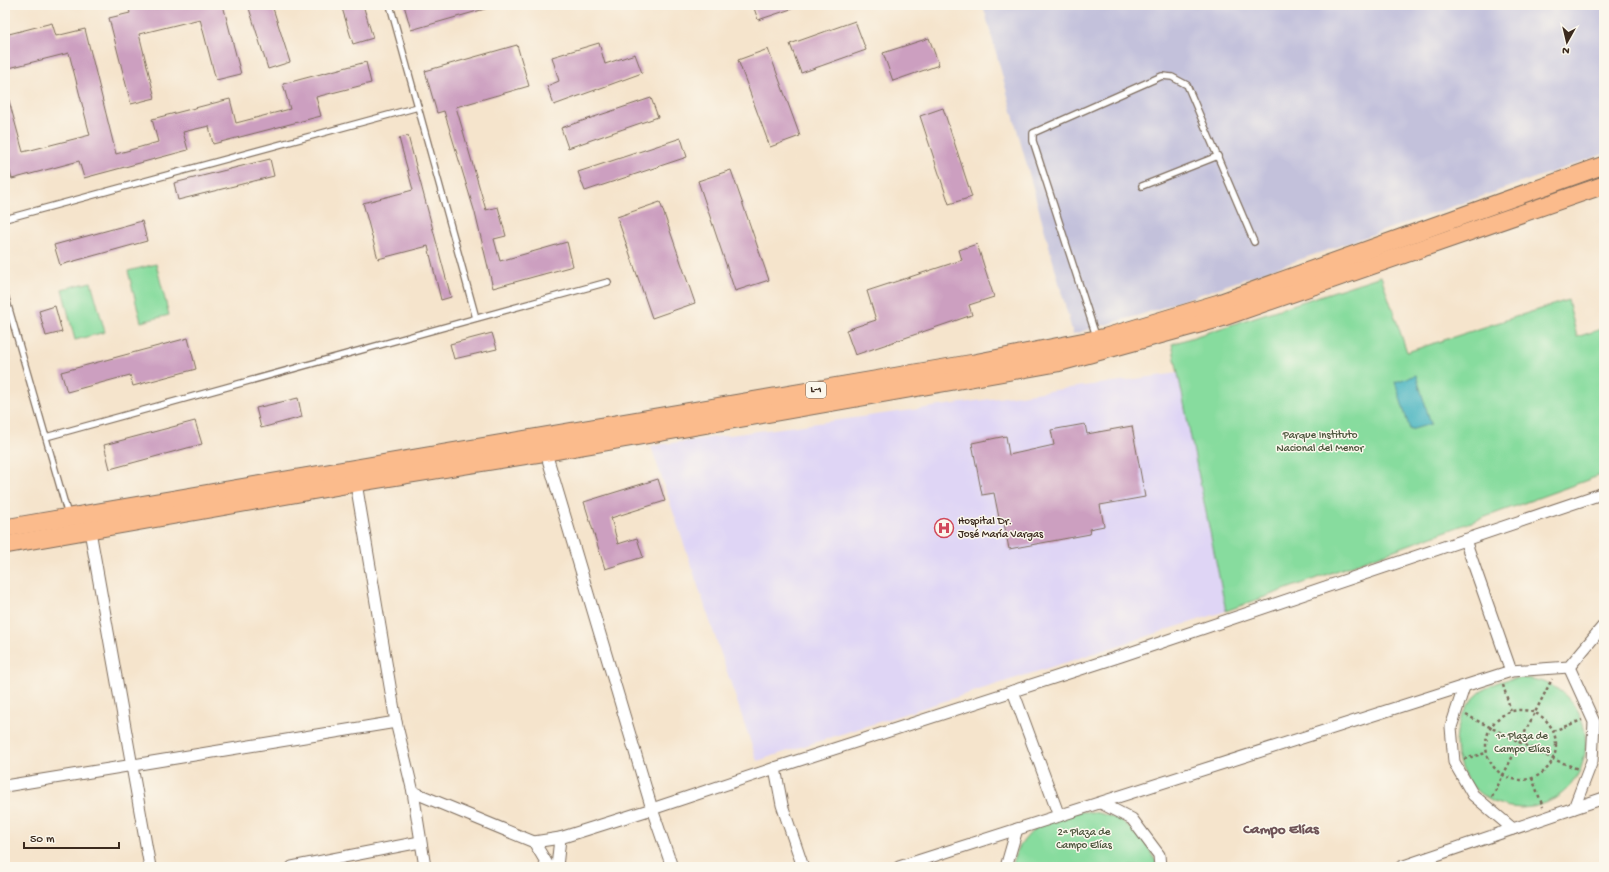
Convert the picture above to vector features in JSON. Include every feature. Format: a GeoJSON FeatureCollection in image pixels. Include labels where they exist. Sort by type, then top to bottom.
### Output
{"type":"FeatureCollection","features":[{"type":"Feature","properties":{"kind":"main road","name":"L-1"},"geometry":{"type":"LineString","coordinates":[[5,528],[974,363],[1096,338],[1219,303],[1604,165]]}},
{"type":"Feature","properties":{"kind":"main road","name":"L-1"},"geometry":{"type":"LineString","coordinates":[[5,546],[356,483],[546,452],[1057,363],[1221,318],[1604,185]]}},
{"type":"Feature","properties":{"kind":"street"},"geometry":{"type":"LineString","coordinates":[[541,436],[652,809],[672,867]]}},
{"type":"Feature","properties":{"kind":"street"},"geometry":{"type":"LineString","coordinates":[[356,483],[396,722],[413,792],[425,867]]}},
{"type":"Feature","properties":{"kind":"street"},"geometry":{"type":"LineString","coordinates":[[413,792],[534,842],[560,838],[1128,654],[1604,493]]}},
{"type":"Feature","properties":{"kind":"street"},"geometry":{"type":"LineString","coordinates":[[90,531],[133,764],[150,867]]}},
{"type":"Feature","properties":{"kind":"street"},"geometry":{"type":"LineString","coordinates":[[1465,540],[1511,671]]}},
{"type":"Feature","properties":{"kind":"street"},"geometry":{"type":"LineString","coordinates":[[899,867],[1511,671],[1569,666],[1604,625]]}},
{"type":"Feature","properties":{"kind":"street"},"geometry":{"type":"LineString","coordinates":[[1569,666],[1594,722],[1592,761],[1574,808]]}},
{"type":"Feature","properties":{"kind":"street"},"geometry":{"type":"LineString","coordinates":[[1464,687],[1451,727],[1454,762],[1474,795],[1513,829]]}},
{"type":"Feature","properties":{"kind":"street"},"geometry":{"type":"LineString","coordinates":[[1013,691],[1059,816]]}},
{"type":"Feature","properties":{"kind":"street"},"geometry":{"type":"LineString","coordinates":[[5,786],[396,722]]}},
{"type":"Feature","properties":{"kind":"street"},"geometry":{"type":"LineString","coordinates":[[775,768],[782,805],[803,867]]}},
{"type":"Feature","properties":{"kind":"street"},"geometry":{"type":"LineString","coordinates":[[1401,867],[1604,798]]}},
{"type":"Feature","properties":{"kind":"street"},"geometry":{"type":"LineString","coordinates":[[1101,802],[1132,819],[1159,855],[1160,867]]}},
{"type":"Feature","properties":{"kind":"street"},"geometry":{"type":"LineString","coordinates":[[1006,867],[1017,829]]}},
{"type":"Feature","properties":{"kind":"street"},"geometry":{"type":"LineString","coordinates":[[557,867],[560,838]]}},
{"type":"Feature","properties":{"kind":"street"},"geometry":{"type":"LineString","coordinates":[[292,867],[420,842]]}},
{"type":"Feature","properties":{"kind":"street"},"geometry":{"type":"LineString","coordinates":[[534,842],[549,867]]}},
{"type":"Feature","properties":{"kind":"lane"},"geometry":{"type":"LineString","coordinates":[[390,5],[476,318]]}},
{"type":"Feature","properties":{"kind":"lane"},"geometry":{"type":"LineString","coordinates":[[1096,338],[1033,141],[1033,133],[1162,76],[1172,77],[1187,85],[1254,242]]}},
{"type":"Feature","properties":{"kind":"lane"},"geometry":{"type":"LineString","coordinates":[[5,219],[418,107]]}},
{"type":"Feature","properties":{"kind":"lane"},"geometry":{"type":"LineString","coordinates":[[1142,186],[1218,156]]}},
{"type":"Feature","properties":{"kind":"lane"},"geometry":{"type":"LineString","coordinates":[[46,437],[608,282]]}},
{"type":"Feature","properties":{"kind":"lane"},"geometry":{"type":"LineString","coordinates":[[5,296],[69,518]]}},
{"type":"Feature","properties":{"kind":"path"},"geometry":{"type":"LineString","coordinates":[[1487,807],[1536,713],[1557,668]]}},
{"type":"Feature","properties":{"kind":"path"},"geometry":{"type":"LineString","coordinates":[[1499,675],[1511,711]]}},
{"type":"Feature","properties":{"kind":"path"},"geometry":{"type":"LineString","coordinates":[[1520,709],[1536,713],[1542,716],[1550,724],[1553,731],[1556,745],[1553,759],[1548,768],[1539,775],[1527,780],[1515,780],[1503,776],[1494,768],[1486,753],[1486,735],[1490,727],[1499,717],[1511,711],[1520,709]]}},
{"type":"Feature","properties":{"kind":"path"},"geometry":{"type":"LineString","coordinates":[[1456,710],[1553,759],[1588,773]]}},
{"type":"Feature","properties":{"kind":"path"},"geometry":{"type":"LineString","coordinates":[[1553,731],[1592,716]]}},
{"type":"Feature","properties":{"kind":"path"},"geometry":{"type":"LineString","coordinates":[[1454,762],[1486,753]]}},
{"type":"Feature","properties":{"kind":"path"},"geometry":{"type":"LineString","coordinates":[[1532,778],[1546,818]]}},
{"type":"Feature","properties":{"kind":"shaded area"},"geometry":{"type":"Polygon","coordinates":[[[983,5],[1604,5],[1604,154],[1143,314],[1073,334],[983,5]]]}},
{"type":"Feature","properties":{"kind":"shaded area","name":"Hospital Dr. José María Vargas"},"geometry":{"type":"Polygon","coordinates":[[[1179,373],[1226,611],[757,761],[651,446],[1179,373]]]}},
{"type":"Feature","properties":{"kind":"green space"},"geometry":{"type":"Polygon","coordinates":[[[156,264],[169,315],[141,322],[128,271],[156,264]]]}},
{"type":"Feature","properties":{"kind":"green space","name":"Parque Instituto Nacional del Menor"},"geometry":{"type":"Polygon","coordinates":[[[1381,276],[1407,352],[1568,300],[1577,337],[1604,328],[1604,474],[1226,611],[1172,344],[1381,276]]]}},
{"type":"Feature","properties":{"kind":"green space"},"geometry":{"type":"Polygon","coordinates":[[[91,282],[105,332],[75,340],[62,289],[91,282]]]}},
{"type":"Feature","properties":{"kind":"green space","name":"1ª Plaza de Campo Elías"},"geometry":{"type":"Polygon","coordinates":[[[1527,678],[1546,683],[1567,697],[1581,718],[1585,730],[1585,756],[1581,768],[1567,789],[1546,803],[1534,807],[1515,808],[1496,803],[1475,789],[1461,768],[1457,756],[1456,737],[1461,718],[1475,697],[1496,683],[1508,679],[1527,678]]]}},
{"type":"Feature","properties":{"kind":"green space","name":"2ª Plaza de Campo Elías"},"geometry":{"type":"Polygon","coordinates":[[[1073,812],[1098,813],[1127,825],[1143,839],[1154,857],[1157,867],[1011,867],[1016,852],[1025,839],[1036,828],[1052,819],[1073,812]]]}},
{"type":"Feature","properties":{"kind":"water"},"geometry":{"type":"Polygon","coordinates":[[[1416,375],[1431,424],[1410,430],[1395,382],[1416,375]]]}},
{"type":"Feature","properties":{"kind":"building"},"geometry":{"type":"Polygon","coordinates":[[[128,5],[223,5],[241,74],[216,80],[200,19],[139,34],[155,98],[131,104],[109,18],[130,13],[128,5]]]}},
{"type":"Feature","properties":{"kind":"building"},"geometry":{"type":"Polygon","coordinates":[[[248,5],[272,5],[290,62],[268,69],[248,5]]]}},
{"type":"Feature","properties":{"kind":"building"},"geometry":{"type":"Polygon","coordinates":[[[341,5],[363,5],[373,38],[353,44],[341,5]]]}},
{"type":"Feature","properties":{"kind":"building"},"geometry":{"type":"Polygon","coordinates":[[[404,5],[488,5],[488,8],[411,30],[404,5]]]}},
{"type":"Feature","properties":{"kind":"building"},"geometry":{"type":"Polygon","coordinates":[[[753,5],[797,5],[797,7],[758,20],[753,5]]]}},
{"type":"Feature","properties":{"kind":"building"},"geometry":{"type":"Polygon","coordinates":[[[855,21],[866,50],[801,73],[790,44],[855,21]]]}},
{"type":"Feature","properties":{"kind":"building"},"geometry":{"type":"Polygon","coordinates":[[[52,23],[56,36],[85,29],[116,154],[158,142],[152,119],[230,99],[236,123],[290,109],[283,84],[366,62],[371,83],[316,97],[321,116],[213,144],[209,126],[183,132],[188,150],[84,178],[79,161],[12,179],[5,155],[5,97],[8,97],[23,152],[90,135],[69,53],[5,69],[5,35],[52,23]]]}},
{"type":"Feature","properties":{"kind":"building"},"geometry":{"type":"Polygon","coordinates":[[[929,38],[939,65],[893,81],[883,53],[929,38]]]}},
{"type":"Feature","properties":{"kind":"building"},"geometry":{"type":"Polygon","coordinates":[[[599,43],[605,64],[635,54],[642,73],[554,105],[547,86],[559,81],[552,57],[599,43]]]}},
{"type":"Feature","properties":{"kind":"building"},"geometry":{"type":"Polygon","coordinates":[[[517,45],[529,86],[456,107],[486,210],[498,207],[506,236],[494,239],[500,261],[567,242],[573,266],[493,288],[475,213],[444,111],[437,113],[425,71],[517,45]]]}},
{"type":"Feature","properties":{"kind":"building"},"geometry":{"type":"Polygon","coordinates":[[[768,49],[800,136],[770,147],[738,60],[768,49]]]}},
{"type":"Feature","properties":{"kind":"building"},"geometry":{"type":"Polygon","coordinates":[[[651,98],[658,117],[568,148],[561,128],[651,98]]]}},
{"type":"Feature","properties":{"kind":"building"},"geometry":{"type":"Polygon","coordinates":[[[943,108],[972,197],[949,204],[920,116],[943,108]]]}},
{"type":"Feature","properties":{"kind":"building"},"geometry":{"type":"Polygon","coordinates":[[[408,136],[451,297],[441,300],[428,246],[378,259],[363,203],[413,190],[399,138],[408,136]]]}},
{"type":"Feature","properties":{"kind":"building"},"geometry":{"type":"Polygon","coordinates":[[[681,138],[687,157],[585,191],[578,172],[681,138]]]}},
{"type":"Feature","properties":{"kind":"building"},"geometry":{"type":"Polygon","coordinates":[[[270,159],[274,176],[178,200],[174,183],[270,159]]]}},
{"type":"Feature","properties":{"kind":"building"},"geometry":{"type":"Polygon","coordinates":[[[731,170],[769,280],[735,291],[698,181],[731,170]]]}},
{"type":"Feature","properties":{"kind":"building"},"geometry":{"type":"Polygon","coordinates":[[[660,202],[695,303],[652,318],[617,217],[660,202]]]}},
{"type":"Feature","properties":{"kind":"building"},"geometry":{"type":"Polygon","coordinates":[[[142,221],[147,241],[60,265],[54,245],[142,221]]]}},
{"type":"Feature","properties":{"kind":"building"},"geometry":{"type":"Polygon","coordinates":[[[977,244],[994,297],[969,305],[972,315],[855,355],[846,330],[876,320],[867,291],[962,260],[959,250],[977,244]]]}},
{"type":"Feature","properties":{"kind":"building"},"geometry":{"type":"Polygon","coordinates":[[[55,306],[62,332],[46,336],[39,311],[55,306]]]}},
{"type":"Feature","properties":{"kind":"building"},"geometry":{"type":"Polygon","coordinates":[[[492,333],[497,349],[454,359],[450,344],[492,333]]]}},
{"type":"Feature","properties":{"kind":"building"},"geometry":{"type":"Polygon","coordinates":[[[188,338],[196,369],[133,386],[130,375],[67,392],[61,372],[188,338]]]}},
{"type":"Feature","properties":{"kind":"building"},"geometry":{"type":"Polygon","coordinates":[[[298,398],[302,417],[261,428],[256,408],[298,398]]]}},
{"type":"Feature","properties":{"kind":"building"},"geometry":{"type":"Polygon","coordinates":[[[195,421],[202,444],[110,469],[104,445],[195,421]]]}},
{"type":"Feature","properties":{"kind":"building"},"geometry":{"type":"Polygon","coordinates":[[[1085,424],[1087,434],[1132,426],[1145,497],[1100,505],[1104,526],[1089,529],[1090,534],[1009,549],[1003,518],[999,518],[994,493],[982,495],[972,443],[1006,436],[1009,455],[1054,445],[1051,430],[1085,424]]]}},
{"type":"Feature","properties":{"kind":"building"},"geometry":{"type":"Polygon","coordinates":[[[658,479],[665,501],[611,518],[618,544],[637,538],[643,557],[605,569],[584,502],[658,479]]]}},
{"type":"Feature","properties":{"kind":"place","name":"Hospital Dr. José María Vargas"},"geometry":{"type":"Point","coordinates":[944,528]}},
{"type":"Feature","properties":{"kind":"district","name":"Campo Elías"},"geometry":{"type":"Point","coordinates":[1281,830]}}]}
